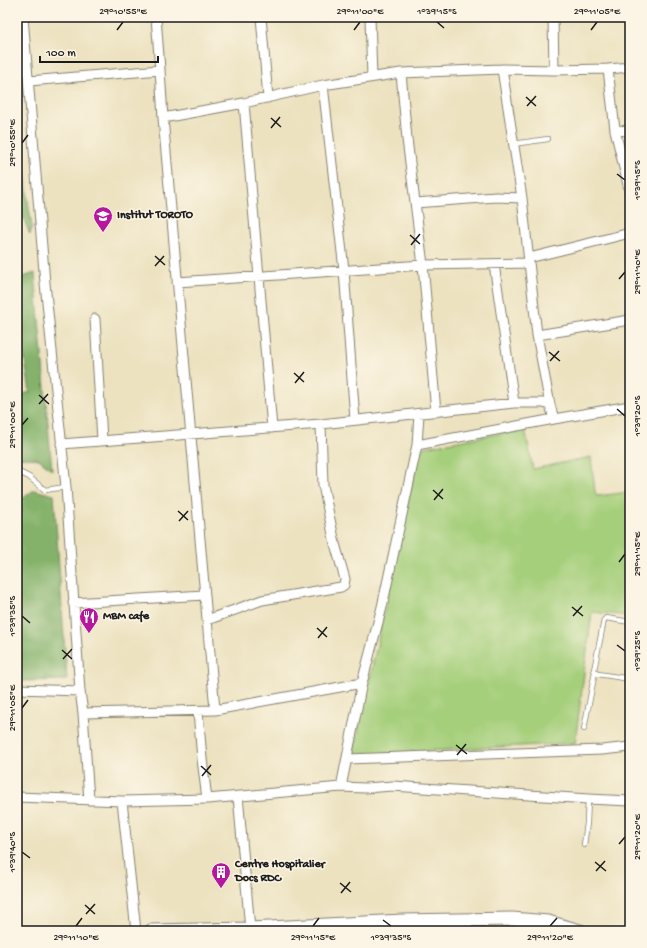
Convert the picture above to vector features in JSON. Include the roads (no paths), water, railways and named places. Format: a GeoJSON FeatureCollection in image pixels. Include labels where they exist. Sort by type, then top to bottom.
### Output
{"type":"FeatureCollection","features":[{"type":"Feature","properties":{"kind":"main road"},"geometry":{"type":"LineString","coordinates":[[151,931],[243,929],[404,921],[512,919],[580,931]]}},
{"type":"Feature","properties":{"kind":"street"},"geometry":{"type":"LineString","coordinates":[[23,17],[45,283],[66,487],[89,800]]}},
{"type":"Feature","properties":{"kind":"street"},"geometry":{"type":"LineString","coordinates":[[156,17],[163,118],[215,710]]}},
{"type":"Feature","properties":{"kind":"street"},"geometry":{"type":"LineString","coordinates":[[261,17],[268,98]]}},
{"type":"Feature","properties":{"kind":"street"},"geometry":{"type":"LineString","coordinates":[[370,17],[372,77]]}},
{"type":"Feature","properties":{"kind":"street"},"geometry":{"type":"LineString","coordinates":[[553,17],[554,70]]}},
{"type":"Feature","properties":{"kind":"street"},"geometry":{"type":"LineString","coordinates":[[163,118],[244,103],[323,85],[401,73],[502,69],[608,69],[630,67]]}},
{"type":"Feature","properties":{"kind":"street"},"geometry":{"type":"LineString","coordinates":[[502,69],[522,198],[537,335],[554,419]]}},
{"type":"Feature","properties":{"kind":"street"},"geometry":{"type":"LineString","coordinates":[[608,69],[615,130],[630,193]]}},
{"type":"Feature","properties":{"kind":"street"},"geometry":{"type":"LineString","coordinates":[[29,81],[160,70]]}},
{"type":"Feature","properties":{"kind":"street"},"geometry":{"type":"LineString","coordinates":[[401,73],[407,140],[423,265],[436,412]]}},
{"type":"Feature","properties":{"kind":"street"},"geometry":{"type":"LineString","coordinates":[[323,85],[344,270],[355,420]]}},
{"type":"Feature","properties":{"kind":"street"},"geometry":{"type":"LineString","coordinates":[[244,103],[272,428]]}},
{"type":"Feature","properties":{"kind":"street"},"geometry":{"type":"LineString","coordinates":[[615,130],[630,131]]}},
{"type":"Feature","properties":{"kind":"street"},"geometry":{"type":"LineString","coordinates":[[415,203],[496,197],[522,198]]}},
{"type":"Feature","properties":{"kind":"street"},"geometry":{"type":"LineString","coordinates":[[177,282],[260,275],[423,265],[494,264],[529,260],[630,233]]}},
{"type":"Feature","properties":{"kind":"street"},"geometry":{"type":"LineString","coordinates":[[494,264],[514,404]]}},
{"type":"Feature","properties":{"kind":"street"},"geometry":{"type":"LineString","coordinates":[[95,319],[102,440]]}},
{"type":"Feature","properties":{"kind":"street"},"geometry":{"type":"LineString","coordinates":[[537,335],[630,320]]}},
{"type":"Feature","properties":{"kind":"street"},"geometry":{"type":"LineString","coordinates":[[61,444],[320,424],[514,404],[543,402],[550,405]]}},
{"type":"Feature","properties":{"kind":"street"},"geometry":{"type":"LineString","coordinates":[[417,445],[630,406]]}},
{"type":"Feature","properties":{"kind":"street"},"geometry":{"type":"LineString","coordinates":[[341,787],[362,683],[382,607],[417,445],[419,414]]}},
{"type":"Feature","properties":{"kind":"street"},"geometry":{"type":"LineString","coordinates":[[207,620],[262,600],[341,587],[344,585],[345,579],[323,485],[320,424]]}},
{"type":"Feature","properties":{"kind":"street"},"geometry":{"type":"LineString","coordinates":[[74,603],[204,595]]}},
{"type":"Feature","properties":{"kind":"street"},"geometry":{"type":"LineString","coordinates":[[82,713],[215,710],[362,683]]}},
{"type":"Feature","properties":{"kind":"street"},"geometry":{"type":"LineString","coordinates":[[17,689],[80,691]]}},
{"type":"Feature","properties":{"kind":"street"},"geometry":{"type":"LineString","coordinates":[[198,711],[207,799]]}},
{"type":"Feature","properties":{"kind":"street"},"geometry":{"type":"LineString","coordinates":[[347,759],[602,750],[630,747]]}},
{"type":"Feature","properties":{"kind":"street"},"geometry":{"type":"LineString","coordinates":[[17,796],[89,800],[207,799],[341,787],[365,788],[393,786],[630,801]]}},
{"type":"Feature","properties":{"kind":"street"},"geometry":{"type":"LineString","coordinates":[[238,796],[243,929]]}},
{"type":"Feature","properties":{"kind":"street"},"geometry":{"type":"LineString","coordinates":[[122,800],[136,931]]}},
{"type":"Feature","properties":{"kind":"lane"},"geometry":{"type":"LineString","coordinates":[[513,144],[548,139]]}},
{"type":"Feature","properties":{"kind":"lane"},"geometry":{"type":"LineString","coordinates":[[17,471],[29,476],[45,490],[66,487]]}},
{"type":"Feature","properties":{"kind":"lane"},"geometry":{"type":"LineString","coordinates":[[584,729],[604,620],[606,618],[630,622]]}},
{"type":"Feature","properties":{"kind":"lane"},"geometry":{"type":"LineString","coordinates":[[595,672],[598,674],[630,679]]}},
{"type":"Feature","properties":{"kind":"lane"},"geometry":{"type":"LineString","coordinates":[[584,845],[588,799]]}},
{"type":"Feature","properties":{"kind":"place","name":"Institut TOROTO"},"geometry":{"type":"Point","coordinates":[103,233]}},
{"type":"Feature","properties":{"kind":"place","name":"MBM cafe"},"geometry":{"type":"Point","coordinates":[89,634]}},
{"type":"Feature","properties":{"kind":"place","name":"Centre Hospitalier Docs RDC"},"geometry":{"type":"Point","coordinates":[221,889]}}]}
